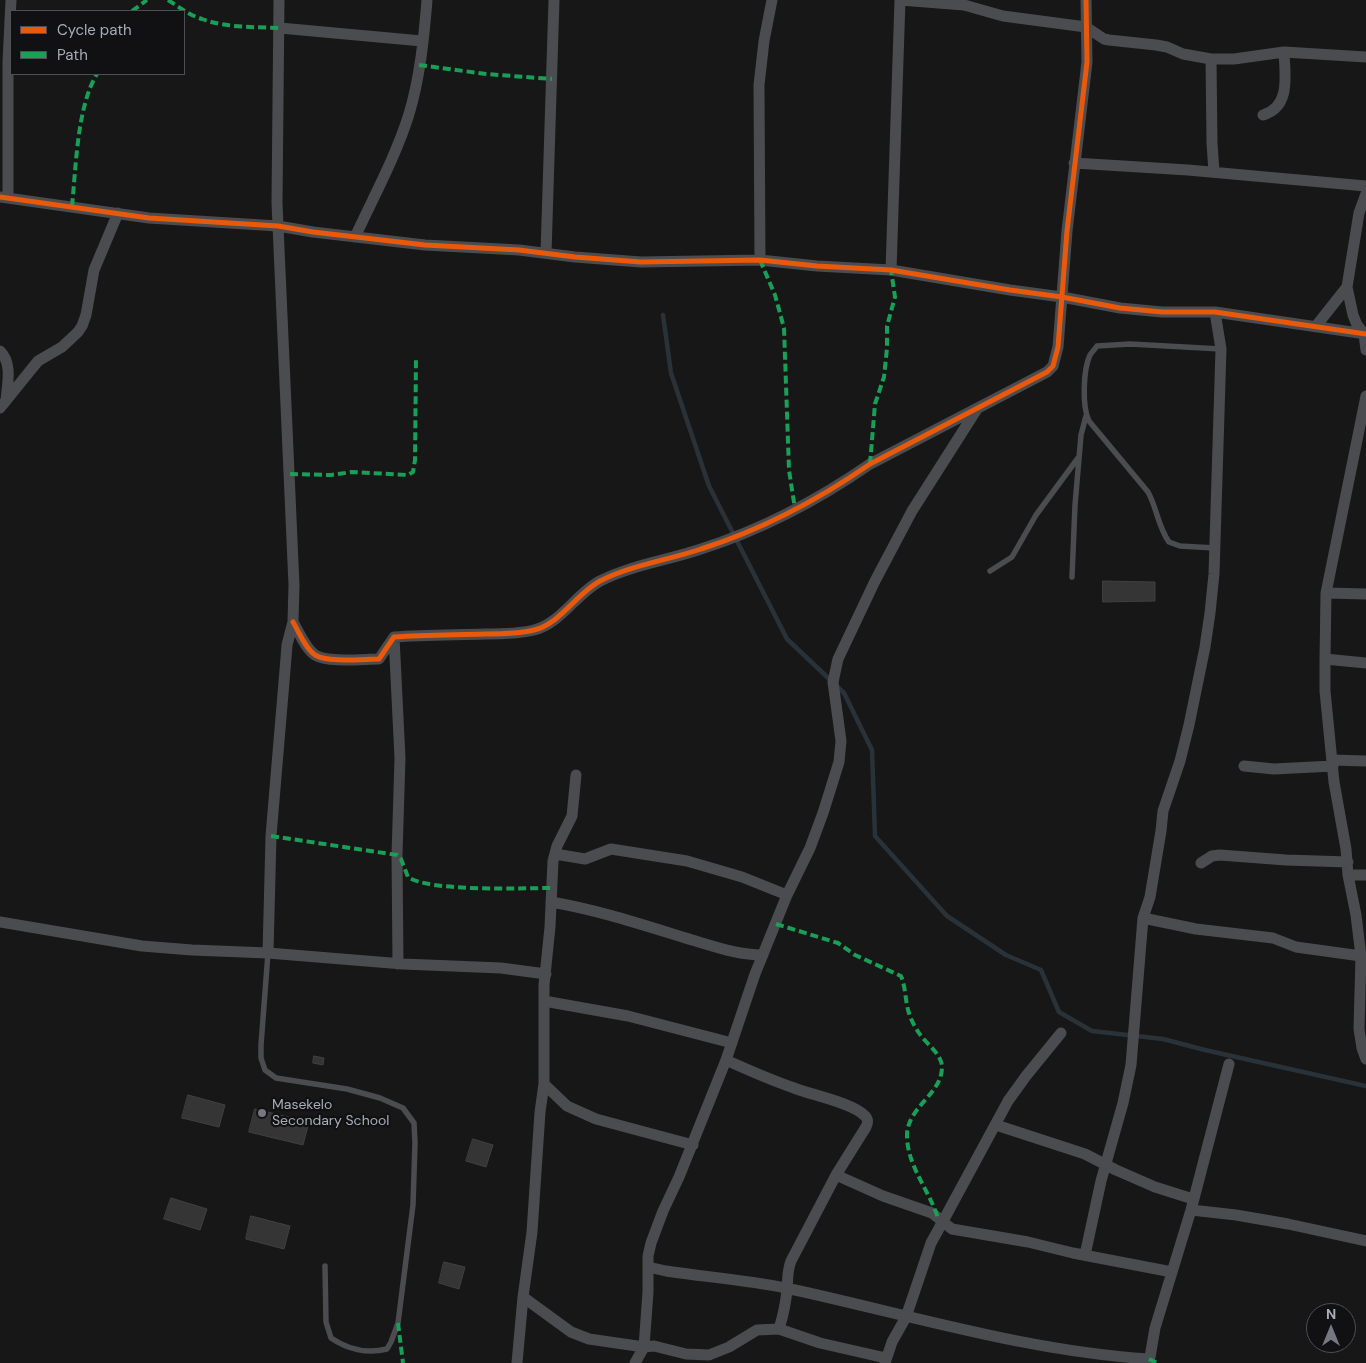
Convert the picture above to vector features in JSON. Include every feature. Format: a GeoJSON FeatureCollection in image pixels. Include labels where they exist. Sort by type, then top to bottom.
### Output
{"type":"FeatureCollection","features":[{"type":"Feature","properties":{"kind":"street"},"geometry":{"type":"LineString","coordinates":[[268,953],[271,836],[286,651],[293,622],[294,585],[278,226],[279,0]]}},
{"type":"Feature","properties":{"kind":"street"},"geometry":{"type":"LineString","coordinates":[[355,237],[393,155],[409,114],[418,71],[427,0]]}},
{"type":"Feature","properties":{"kind":"street"},"geometry":{"type":"LineString","coordinates":[[546,253],[554,0]]}},
{"type":"Feature","properties":{"kind":"street"},"geometry":{"type":"LineString","coordinates":[[760,260],[759,85],[764,40],[772,0]]}},
{"type":"Feature","properties":{"kind":"street"},"geometry":{"type":"LineString","coordinates":[[892,270],[900,0],[964,5],[1010,17],[1086,27],[1104,39],[1167,47],[1182,54],[1211,59],[1234,59],[1284,52],[1366,57]]}},
{"type":"Feature","properties":{"kind":"street"},"geometry":{"type":"LineString","coordinates":[[394,637],[503,634],[539,628],[558,617],[600,581],[646,565],[703,549],[759,528],[818,498],[870,464],[1047,372],[1053,366],[1058,347],[1074,163],[1084,92],[1086,0]]}},
{"type":"Feature","properties":{"kind":"street"},"geometry":{"type":"LineString","coordinates":[[10,21],[4,197],[149,218],[278,226],[425,245],[500,248],[641,262],[760,260],[817,266],[892,270],[1120,308],[1162,312],[1215,312],[1365,334]]}},
{"type":"Feature","properties":{"kind":"street"},"geometry":{"type":"LineString","coordinates":[[280,28],[422,40]]}},
{"type":"Feature","properties":{"kind":"street"},"geometry":{"type":"LineString","coordinates":[[1263,115],[1269,114],[1282,99],[1285,81],[1284,52]]}},
{"type":"Feature","properties":{"kind":"street"},"geometry":{"type":"LineString","coordinates":[[1211,59],[1214,172]]}},
{"type":"Feature","properties":{"kind":"street"},"geometry":{"type":"LineString","coordinates":[[1074,163],[1214,172],[1366,186]]}},
{"type":"Feature","properties":{"kind":"street"},"geometry":{"type":"LineString","coordinates":[[1366,194],[1347,287],[1353,315],[1357,325],[1365,334],[1366,350]]}},
{"type":"Feature","properties":{"kind":"street"},"geometry":{"type":"LineString","coordinates":[[3,405],[38,362],[62,347],[82,326],[89,302],[94,270],[118,213]]}},
{"type":"Feature","properties":{"kind":"street"},"geometry":{"type":"LineString","coordinates":[[1316,326],[1347,287]]}},
{"type":"Feature","properties":{"kind":"street"},"geometry":{"type":"LineString","coordinates":[[1085,1255],[1100,1181],[1123,1103],[1131,1065],[1143,918],[1150,897],[1163,811],[1180,761],[1205,647],[1212,593],[1215,548],[1221,349],[1215,312]]}},
{"type":"Feature","properties":{"kind":"street"},"geometry":{"type":"LineString","coordinates":[[0,351],[6,356],[8,363],[3,405]]}},
{"type":"Feature","properties":{"kind":"street"},"geometry":{"type":"LineString","coordinates":[[1366,396],[1326,593],[1326,690],[1332,763],[1361,956],[1360,1037],[1366,1059]]}},
{"type":"Feature","properties":{"kind":"street"},"geometry":{"type":"LineString","coordinates":[[635,1363],[644,1347],[651,1243],[726,1060],[747,996],[787,895],[798,876],[824,813],[839,762],[841,741],[833,682],[838,659],[875,581],[912,511],[978,407]]}},
{"type":"Feature","properties":{"kind":"street"},"geometry":{"type":"LineString","coordinates":[[1326,593],[1366,594]]}},
{"type":"Feature","properties":{"kind":"street"},"geometry":{"type":"LineString","coordinates":[[293,622],[308,648],[321,658],[379,659],[394,637]]}},
{"type":"Feature","properties":{"kind":"street"},"geometry":{"type":"LineString","coordinates":[[394,637],[400,758],[397,855],[398,964]]}},
{"type":"Feature","properties":{"kind":"street"},"geometry":{"type":"LineString","coordinates":[[1326,659],[1366,663]]}},
{"type":"Feature","properties":{"kind":"street"},"geometry":{"type":"LineString","coordinates":[[1244,766],[1274,769],[1366,761]]}},
{"type":"Feature","properties":{"kind":"street"},"geometry":{"type":"LineString","coordinates":[[517,1363],[523,1297],[532,1232],[544,1084],[544,1001],[554,854],[572,816],[576,775]]}},
{"type":"Feature","properties":{"kind":"street"},"geometry":{"type":"LineString","coordinates":[[554,854],[585,859],[611,849],[687,861],[742,877],[787,895]]}},
{"type":"Feature","properties":{"kind":"street"},"geometry":{"type":"LineString","coordinates":[[1201,863],[1212,856],[1220,855],[1348,862]]}},
{"type":"Feature","properties":{"kind":"street"},"geometry":{"type":"LineString","coordinates":[[1348,875],[1366,875]]}},
{"type":"Feature","properties":{"kind":"street"},"geometry":{"type":"LineString","coordinates":[[551,902],[590,910],[733,952],[763,955]]}},
{"type":"Feature","properties":{"kind":"street"},"geometry":{"type":"LineString","coordinates":[[1143,918],[1221,933],[1273,938],[1300,947],[1361,956]]}},
{"type":"Feature","properties":{"kind":"street"},"geometry":{"type":"LineString","coordinates":[[0,922],[142,946],[268,953],[398,964],[501,968],[546,974]]}},
{"type":"Feature","properties":{"kind":"street"},"geometry":{"type":"LineString","coordinates":[[544,1001],[628,1016],[732,1043]]}},
{"type":"Feature","properties":{"kind":"street"},"geometry":{"type":"LineString","coordinates":[[523,1297],[560,1325],[589,1339],[644,1347],[654,1346],[686,1354],[715,1358],[757,1330],[778,1329],[885,1361],[892,1342],[906,1317],[931,1243],[942,1222],[1008,1101],[1061,1033]]}},
{"type":"Feature","properties":{"kind":"street"},"geometry":{"type":"LineString","coordinates":[[726,1060],[796,1089],[838,1102],[858,1111],[868,1120],[866,1127],[836,1175],[790,1261],[784,1314],[778,1329]]}},
{"type":"Feature","properties":{"kind":"street"},"geometry":{"type":"LineString","coordinates":[[648,1267],[787,1289],[1057,1350],[1149,1361],[1155,1328],[1198,1185],[1229,1064]]}},
{"type":"Feature","properties":{"kind":"street"},"geometry":{"type":"LineString","coordinates":[[544,1084],[567,1106],[596,1119],[692,1145]]}},
{"type":"Feature","properties":{"kind":"street"},"geometry":{"type":"LineString","coordinates":[[996,1125],[1085,1154],[1192,1204],[1236,1215],[1366,1241]]}},
{"type":"Feature","properties":{"kind":"street"},"geometry":{"type":"LineString","coordinates":[[836,1175],[883,1196],[932,1213],[948,1227],[958,1230],[1028,1242],[1066,1252],[1172,1272]]}},
{"type":"Feature","properties":{"kind":"lane"},"geometry":{"type":"LineString","coordinates":[[1072,578],[1074,513],[1081,435],[1086,416],[1086,376],[1091,354],[1097,346],[1130,344],[1221,349]]}},
{"type":"Feature","properties":{"kind":"lane"},"geometry":{"type":"LineString","coordinates":[[1086,416],[1092,426],[1148,492],[1162,530],[1169,542],[1180,546],[1215,548]]}},
{"type":"Feature","properties":{"kind":"lane"},"geometry":{"type":"LineString","coordinates":[[990,571],[1012,557],[1036,514],[1079,457]]}},
{"type":"Feature","properties":{"kind":"lane"},"geometry":{"type":"LineString","coordinates":[[268,953],[261,1045],[261,1058],[265,1070],[276,1078],[347,1089],[380,1098],[404,1108],[414,1123],[416,1143],[413,1205],[398,1323],[387,1349],[378,1352],[359,1350],[342,1345],[331,1338],[326,1322],[325,1266]]}},
{"type":"Feature","properties":{"kind":"building"},"geometry":{"type":"Polygon","coordinates":[[[1103,581],[1155,582],[1155,601],[1103,602],[1103,581]]]}},
{"type":"Feature","properties":{"kind":"building"},"geometry":{"type":"Polygon","coordinates":[[[314,1056],[324,1058],[323,1065],[313,1063],[314,1056]]]}},
{"type":"Feature","properties":{"kind":"building"},"geometry":{"type":"Polygon","coordinates":[[[188,1095],[225,1105],[219,1127],[182,1118],[188,1095]]]}},
{"type":"Feature","properties":{"kind":"building"},"geometry":{"type":"Polygon","coordinates":[[[255,1109],[309,1122],[303,1145],[249,1132],[255,1109]]]}},
{"type":"Feature","properties":{"kind":"building"},"geometry":{"type":"Polygon","coordinates":[[[473,1139],[493,1145],[486,1167],[466,1161],[473,1139]]]}},
{"type":"Feature","properties":{"kind":"building"},"geometry":{"type":"Polygon","coordinates":[[[171,1198],[207,1209],[200,1230],[164,1219],[171,1198]]]}},
{"type":"Feature","properties":{"kind":"building"},"geometry":{"type":"Polygon","coordinates":[[[251,1216],[290,1226],[284,1249],[246,1239],[251,1216]]]}},
{"type":"Feature","properties":{"kind":"building"},"geometry":{"type":"Polygon","coordinates":[[[444,1262],[465,1267],[459,1289],[439,1283],[444,1262]]]}},
{"type":"Feature","properties":{"kind":"waterway"},"geometry":{"type":"LineString","coordinates":[[663,315],[671,373],[709,486],[787,639],[844,693],[872,750],[875,836],[947,916],[1006,955],[1041,970],[1059,1012],[1092,1031],[1163,1039],[1366,1086]]}},
{"type":"Feature","properties":{"kind":"marked path"},"geometry":{"type":"LineString","coordinates":[[133,10],[147,0]]}},
{"type":"Feature","properties":{"kind":"marked path"},"geometry":{"type":"LineString","coordinates":[[168,0],[183,10]]}},
{"type":"Feature","properties":{"kind":"marked path"},"geometry":{"type":"LineString","coordinates":[[185,11],[221,24],[280,28]]}},
{"type":"Feature","properties":{"kind":"marked path"},"geometry":{"type":"LineString","coordinates":[[419,65],[486,74],[552,79]]}},
{"type":"Feature","properties":{"kind":"marked path"},"geometry":{"type":"LineString","coordinates":[[72,206],[81,120],[90,87],[96,75]]}},
{"type":"Feature","properties":{"kind":"marked path"},"geometry":{"type":"LineString","coordinates":[[760,260],[775,295],[784,328],[789,470],[795,509]]}},
{"type":"Feature","properties":{"kind":"marked path"},"geometry":{"type":"LineString","coordinates":[[870,464],[875,404],[884,377],[887,326],[895,297],[891,270]]}},
{"type":"Feature","properties":{"kind":"marked path"},"geometry":{"type":"LineString","coordinates":[[290,474],[331,475],[352,472],[408,475],[413,472],[415,460],[416,357]]}},
{"type":"Feature","properties":{"kind":"marked path"},"geometry":{"type":"LineString","coordinates":[[271,836],[397,855],[401,859],[408,877],[419,882],[435,885],[477,888],[551,888]]}},
{"type":"Feature","properties":{"kind":"marked path"},"geometry":{"type":"LineString","coordinates":[[776,924],[838,943],[855,955],[901,976],[912,1021],[922,1037],[937,1053],[942,1067],[936,1086],[912,1117],[907,1137],[911,1158],[938,1218]]}},
{"type":"Feature","properties":{"kind":"marked path"},"geometry":{"type":"LineString","coordinates":[[398,1323],[403,1363]]}},
{"type":"Feature","properties":{"kind":"marked path"},"geometry":{"type":"LineString","coordinates":[[1149,1359],[1157,1363]]}},
{"type":"Feature","properties":{"kind":"cycle path"},"geometry":{"type":"LineString","coordinates":[[293,622],[311,652],[321,657],[337,660],[379,659],[394,637],[509,634],[534,630],[552,622],[600,581],[624,571],[689,553],[767,523],[830,490],[870,464],[1047,372],[1053,366],[1058,347],[1067,231],[1087,62],[1086,0]]}},
{"type":"Feature","properties":{"kind":"cycle path"},"geometry":{"type":"LineString","coordinates":[[0,197],[149,218],[278,226],[425,245],[519,250],[641,262],[760,260],[817,266],[891,270],[1120,308],[1162,312],[1215,312],[1366,334]]}},
{"type":"Feature","properties":{"kind":"place","name":"Masekelo Secondary School"},"geometry":{"type":"Point","coordinates":[262,1113]}}]}
